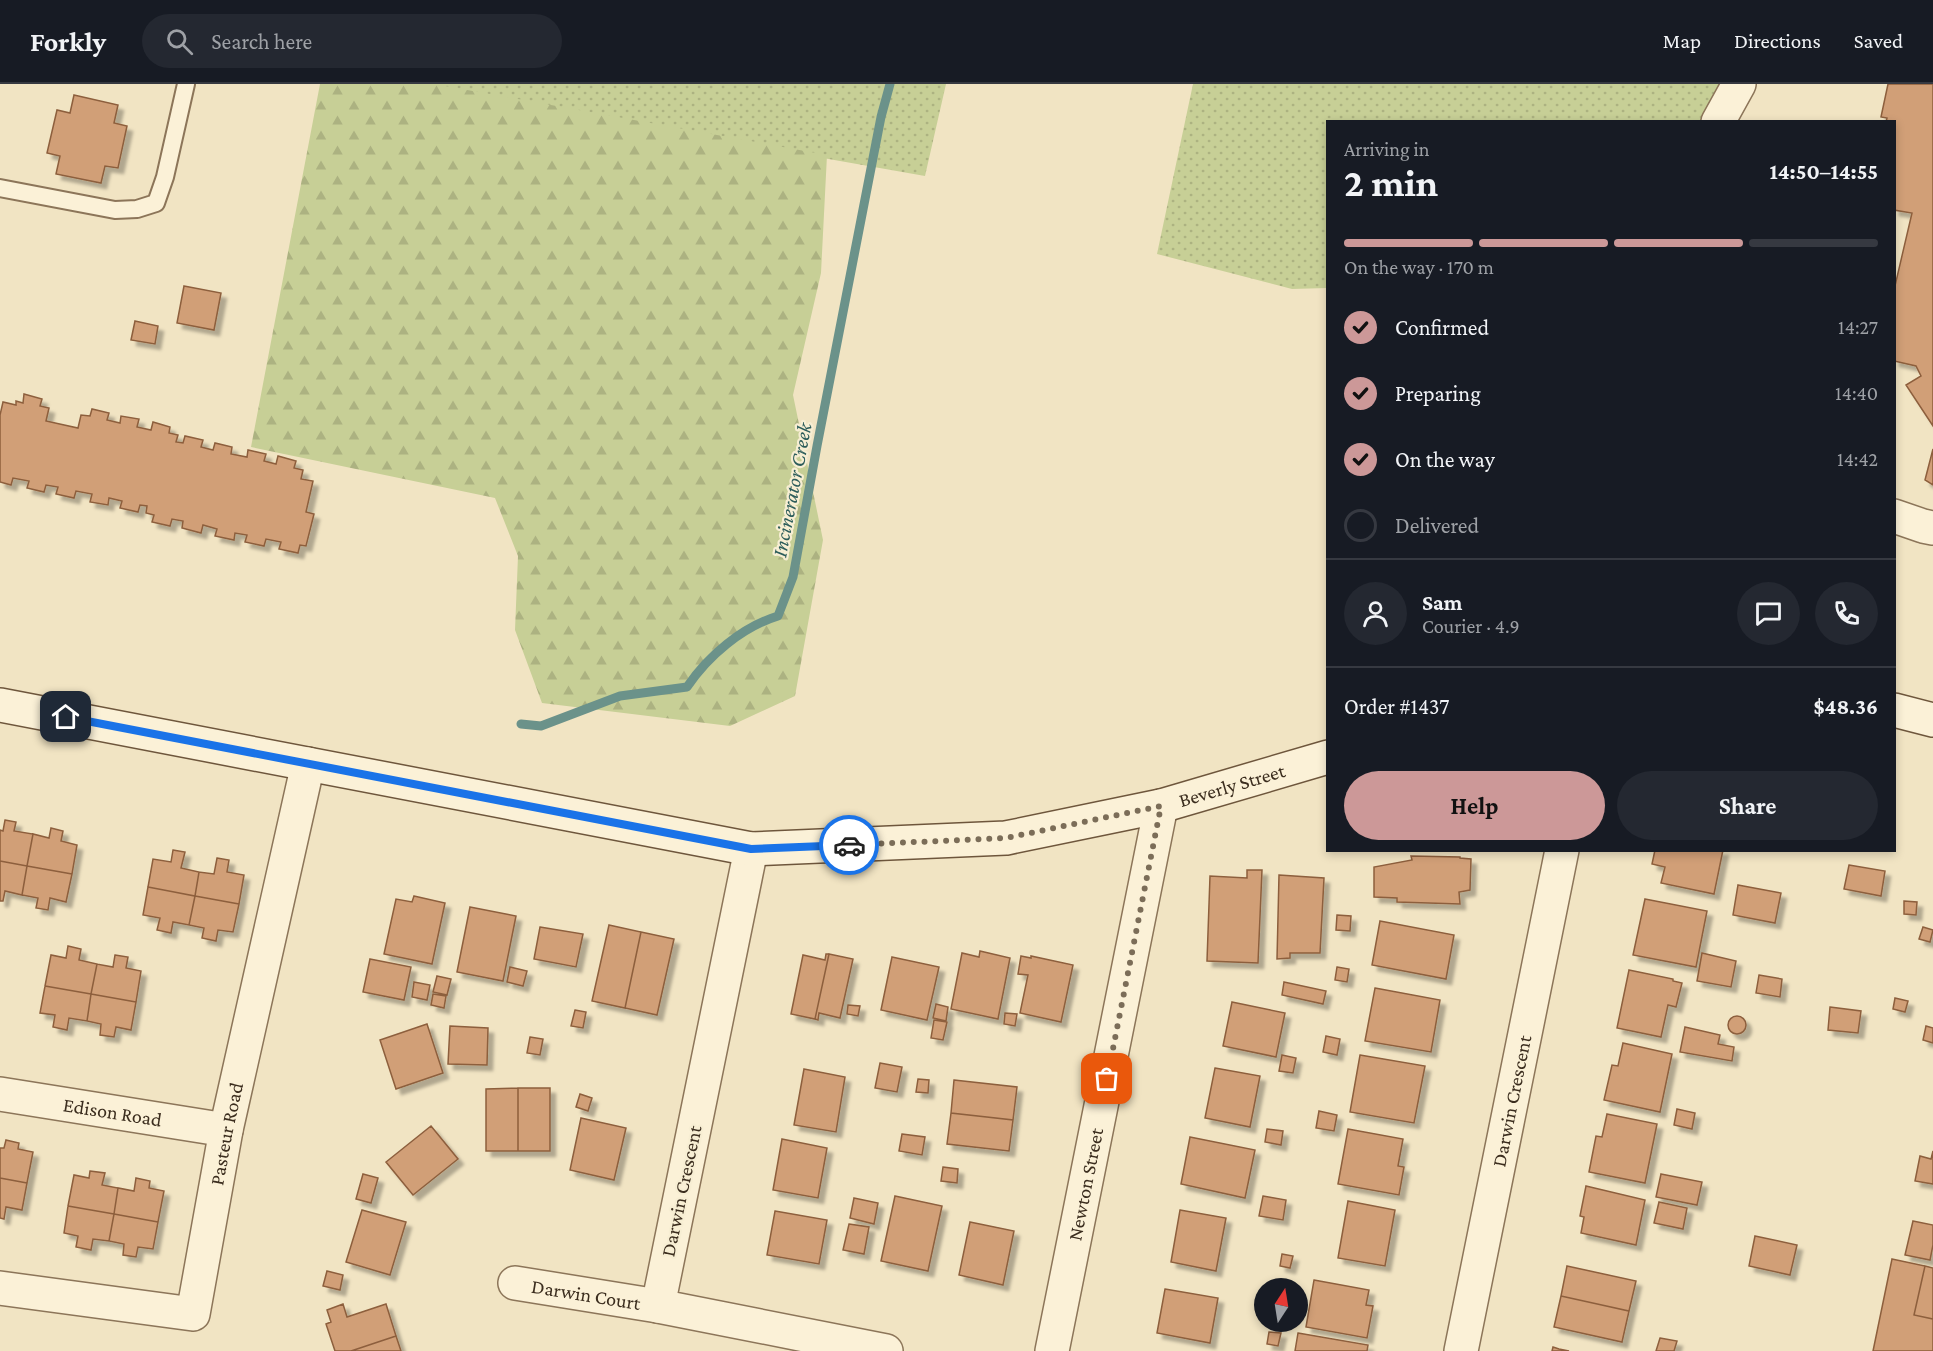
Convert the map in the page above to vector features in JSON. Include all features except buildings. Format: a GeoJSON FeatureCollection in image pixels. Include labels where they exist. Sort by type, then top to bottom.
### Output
{"type":"FeatureCollection","features":[{"type":"Feature","properties":{"kind":"street"},"geometry":{"type":"LineString","coordinates":[[1719,120],[1739,84]]}},
{"type":"Feature","properties":{"kind":"street"},"geometry":{"type":"LineString","coordinates":[[1896,517],[1933,528]]}},
{"type":"Feature","properties":{"kind":"street","name":"Beverly Street"},"geometry":{"type":"LineString","coordinates":[[0,705],[751,849],[1006,838],[1161,806],[1326,759]]}},
{"type":"Feature","properties":{"kind":"street"},"geometry":{"type":"LineString","coordinates":[[1896,711],[1933,720]]}},
{"type":"Feature","properties":{"kind":"street","name":"Pasteur Road"},"geometry":{"type":"LineString","coordinates":[[0,1288],[193,1314],[226,1130],[308,764]]}},
{"type":"Feature","properties":{"kind":"street","name":"Newton Street"},"geometry":{"type":"LineString","coordinates":[[1052,1351],[1161,806]]}},
{"type":"Feature","properties":{"kind":"street","name":"Darwin Crescent"},"geometry":{"type":"LineString","coordinates":[[658,1306],[751,849]]}},
{"type":"Feature","properties":{"kind":"street","name":"Darwin Crescent"},"geometry":{"type":"LineString","coordinates":[[1461,1351],[1562,852]]}},
{"type":"Feature","properties":{"kind":"street","name":"Edison Road"},"geometry":{"type":"LineString","coordinates":[[0,1094],[226,1130]]}},
{"type":"Feature","properties":{"kind":"street","name":"Darwin Court"},"geometry":{"type":"LineString","coordinates":[[516,1283],[658,1306]]}},
{"type":"Feature","properties":{"kind":"street"},"geometry":{"type":"LineString","coordinates":[[658,1306],[886,1351]]}},
{"type":"Feature","properties":{"kind":"lane"},"geometry":{"type":"LineString","coordinates":[[0,189],[115,210],[137,209],[156,203],[165,177],[186,84]]}},
{"type":"Feature","properties":{"kind":"green space"},"geometry":{"type":"Polygon","coordinates":[[[320,84],[434,84],[827,155],[821,273],[793,395],[823,540],[795,696],[730,726],[542,703],[515,630],[518,556],[495,498],[251,447],[320,84]]]}},
{"type":"Feature","properties":{"kind":"green space"},"geometry":{"type":"Polygon","coordinates":[[[402,84],[946,84],[925,176],[402,84]]]}},
{"type":"Feature","properties":{"kind":"green space"},"geometry":{"type":"Polygon","coordinates":[[[1193,84],[1721,84],[1702,120],[1326,120],[1326,288],[1292,289],[1157,254],[1193,84]]]}},
{"type":"Feature","properties":{"kind":"waterway","name":"Incinerator Creek"},"geometry":{"type":"LineString","coordinates":[[521,724],[541,726],[620,696],[687,687],[705,664],[727,644],[752,627],[778,616],[793,577],[881,117],[890,84]]}},
{"type":"Feature","properties":{"kind":"way so far"},"geometry":{"type":"LineString","coordinates":[[849,845],[1006,838],[1161,806],[1107,1079]]}},
{"type":"Feature","properties":{"kind":"route"},"geometry":{"type":"LineString","coordinates":[[66,717],[751,849],[849,845]]}}]}
